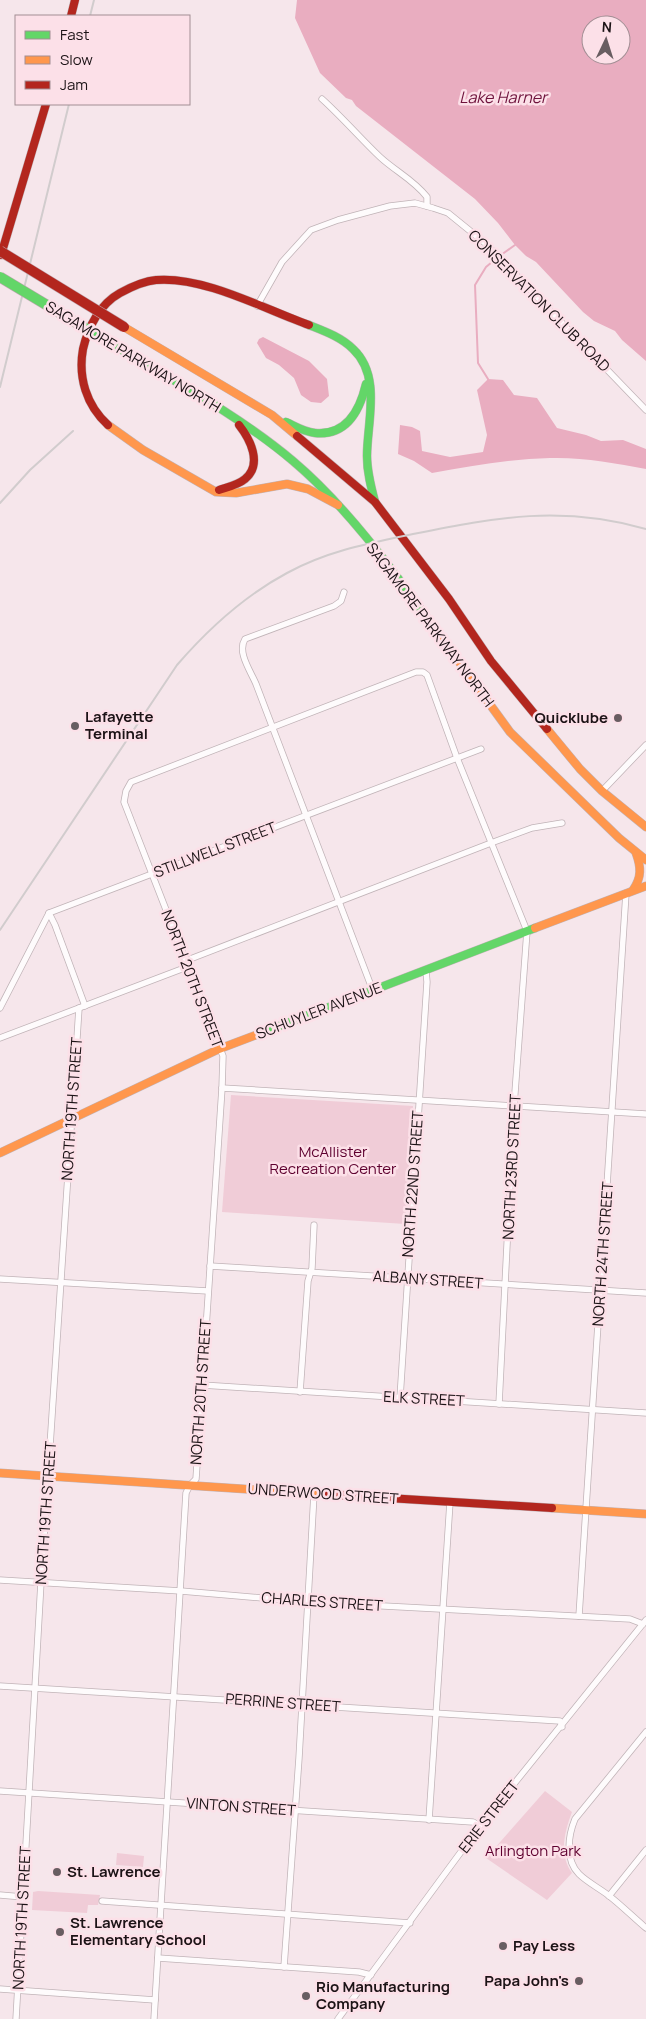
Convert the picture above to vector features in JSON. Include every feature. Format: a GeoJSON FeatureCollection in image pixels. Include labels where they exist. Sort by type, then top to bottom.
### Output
{"type":"FeatureCollection","features":[{"type":"Feature","properties":{"kind":"main road"},"geometry":{"type":"LineString","coordinates":[[71,15],[75,0]]}},
{"type":"Feature","properties":{"kind":"main road"},"geometry":{"type":"LineString","coordinates":[[0,256],[46,105]]}},
{"type":"Feature","properties":{"kind":"main road","name":"SAGAMORE PARKWAY NORTH"},"geometry":{"type":"LineString","coordinates":[[0,251],[272,415],[375,502],[449,599],[491,661],[580,769],[602,791],[646,827]]}},
{"type":"Feature","properties":{"kind":"main road","name":"SAGAMORE PARKWAY NORTH"},"geometry":{"type":"LineString","coordinates":[[0,276],[234,418],[293,461],[338,505],[402,583],[510,732],[635,852],[646,860]]}},
{"type":"Feature","properties":{"kind":"main road"},"geometry":{"type":"LineString","coordinates":[[338,505],[296,485],[260,488],[233,493],[216,492],[137,447],[101,419],[88,399],[83,386],[82,356],[84,341],[94,320],[108,302],[121,292],[155,279],[188,281],[338,338],[359,356],[368,375],[371,403],[367,453],[369,480],[375,502]]}},
{"type":"Feature","properties":{"kind":"main road"},"geometry":{"type":"LineString","coordinates":[[272,415],[309,432],[326,432],[340,428],[358,412],[368,375]]}},
{"type":"Feature","properties":{"kind":"main road"},"geometry":{"type":"LineString","coordinates":[[216,492],[239,482],[250,474],[254,459],[251,441],[234,418]]}},
{"type":"Feature","properties":{"kind":"main road"},"geometry":{"type":"LineString","coordinates":[[629,891],[641,878],[640,864],[635,852]]}},
{"type":"Feature","properties":{"kind":"main road","name":"SCHUYLER AVENUE"},"geometry":{"type":"LineString","coordinates":[[0,1153],[219,1049],[646,886]]}},
{"type":"Feature","properties":{"kind":"main road","name":"UNDERWOOD STREET"},"geometry":{"type":"LineString","coordinates":[[0,1473],[646,1514]]}},
{"type":"Feature","properties":{"kind":"street"},"geometry":{"type":"LineString","coordinates":[[322,99],[380,157],[420,188],[427,197],[427,206]]}},
{"type":"Feature","properties":{"kind":"street","name":"CONSERVATION CLUB ROAD"},"geometry":{"type":"LineString","coordinates":[[257,306],[282,262],[311,230],[338,220],[390,206],[415,204],[427,206],[448,213],[485,243],[646,410]]}},
{"type":"Feature","properties":{"kind":"street"},"geometry":{"type":"LineString","coordinates":[[344,592],[341,601],[334,606],[245,638],[241,645],[373,990]]}},
{"type":"Feature","properties":{"kind":"street"},"geometry":{"type":"LineString","coordinates":[[272,728],[416,672],[423,672],[427,676],[457,758],[527,931]]}},
{"type":"Feature","properties":{"kind":"street","name":"NORTH 20TH STREET"},"geometry":{"type":"LineString","coordinates":[[154,2019],[186,1493],[196,1479],[223,1056],[124,802],[126,791],[131,782],[272,728]]}},
{"type":"Feature","properties":{"kind":"street"},"geometry":{"type":"LineString","coordinates":[[602,791],[642,747],[646,745]]}},
{"type":"Feature","properties":{"kind":"street","name":"STILLWELL STREET"},"geometry":{"type":"LineString","coordinates":[[49,913],[481,749]]}},
{"type":"Feature","properties":{"kind":"street"},"geometry":{"type":"LineString","coordinates":[[0,1038],[82,1007],[338,901],[532,828],[562,823]]}},
{"type":"Feature","properties":{"kind":"street","name":"NORTH 24TH STREET"},"geometry":{"type":"LineString","coordinates":[[579,1616],[612,1112],[629,891]]}},
{"type":"Feature","properties":{"kind":"street"},"geometry":{"type":"LineString","coordinates":[[0,1008],[49,913]]}},
{"type":"Feature","properties":{"kind":"street","name":"NORTH 19TH STREET"},"geometry":{"type":"LineString","coordinates":[[16,2019],[60,1282],[82,1007],[49,913]]}},
{"type":"Feature","properties":{"kind":"street","name":"NORTH 23RD STREET"},"geometry":{"type":"LineString","coordinates":[[499,1404],[507,1285],[514,1106],[527,931]]}},
{"type":"Feature","properties":{"kind":"street","name":"NORTH 22ND STREET"},"geometry":{"type":"LineString","coordinates":[[400,1398],[427,982],[426,971]]}},
{"type":"Feature","properties":{"kind":"street"},"geometry":{"type":"LineString","coordinates":[[222,1088],[646,1114]]}},
{"type":"Feature","properties":{"kind":"street"},"geometry":{"type":"LineString","coordinates":[[300,1392],[309,1273],[312,1268],[314,1225]]}},
{"type":"Feature","properties":{"kind":"street","name":"ALBANY STREET"},"geometry":{"type":"LineString","coordinates":[[210,1266],[646,1293]]}},
{"type":"Feature","properties":{"kind":"street"},"geometry":{"type":"LineString","coordinates":[[0,1279],[208,1291]]}},
{"type":"Feature","properties":{"kind":"street","name":"ELK STREET"},"geometry":{"type":"LineString","coordinates":[[202,1385],[646,1413]]}},
{"type":"Feature","properties":{"kind":"street"},"geometry":{"type":"LineString","coordinates":[[284,1967],[296,1810],[314,1494]]}},
{"type":"Feature","properties":{"kind":"street"},"geometry":{"type":"LineString","coordinates":[[429,1820],[450,1502]]}},
{"type":"Feature","properties":{"kind":"street","name":"CHARLES STREET"},"geometry":{"type":"LineString","coordinates":[[0,1580],[181,1591],[309,1602],[630,1619],[644,1622]]}},
{"type":"Feature","properties":{"kind":"street","name":"ERIE STREET"},"geometry":{"type":"LineString","coordinates":[[338,2019],[480,1826],[562,1727],[644,1622]]}},
{"type":"Feature","properties":{"kind":"street","name":"PERRINE STREET"},"geometry":{"type":"LineString","coordinates":[[0,1686],[560,1721],[562,1727]]}},
{"type":"Feature","properties":{"kind":"street"},"geometry":{"type":"LineString","coordinates":[[646,1732],[575,1819],[570,1833],[569,1847],[572,1861],[578,1874],[646,1928]]}},
{"type":"Feature","properties":{"kind":"street","name":"VINTON STREET"},"geometry":{"type":"LineString","coordinates":[[0,1791],[473,1822],[480,1826]]}},
{"type":"Feature","properties":{"kind":"street"},"geometry":{"type":"LineString","coordinates":[[608,1896],[646,1850]]}},
{"type":"Feature","properties":{"kind":"street"},"geometry":{"type":"LineString","coordinates":[[0,1895],[23,1896]]}},
{"type":"Feature","properties":{"kind":"street"},"geometry":{"type":"LineString","coordinates":[[102,1901],[410,1923]]}},
{"type":"Feature","properties":{"kind":"street"},"geometry":{"type":"LineString","coordinates":[[158,1958],[359,1972],[371,1975]]}},
{"type":"Feature","properties":{"kind":"street"},"geometry":{"type":"LineString","coordinates":[[0,1989],[155,2000]]}},
{"type":"Feature","properties":{"kind":"green space","name":"McAllister Recreation Center"},"geometry":{"type":"Polygon","coordinates":[[[231,1095],[413,1106],[405,1224],[222,1212],[231,1095]]]}},
{"type":"Feature","properties":{"kind":"green space","name":"Arlington Park"},"geometry":{"type":"Polygon","coordinates":[[[545,1791],[572,1812],[565,1836],[564,1851],[565,1859],[572,1873],[547,1900],[486,1858],[545,1791]]]}},
{"type":"Feature","properties":{"kind":"green space"},"geometry":{"type":"Polygon","coordinates":[[[117,1853],[144,1856],[143,1867],[116,1865],[117,1853]]]}},
{"type":"Feature","properties":{"kind":"green space"},"geometry":{"type":"Polygon","coordinates":[[[33,1892],[100,1895],[98,1905],[88,1905],[87,1913],[32,1910],[33,1892]]]}},
{"type":"Feature","properties":{"kind":"water","name":"Lake Harner"},"geometry":{"type":"Polygon","coordinates":[[[297,0],[646,0],[646,361],[622,340],[615,331],[594,321],[583,312],[536,262],[526,256],[515,245],[498,223],[475,199],[356,106],[352,100],[346,98],[320,73],[295,18],[297,0]]]}},
{"type":"Feature","properties":{"kind":"water"},"geometry":{"type":"Polygon","coordinates":[[[263,337],[309,361],[327,379],[329,396],[321,403],[311,402],[301,395],[294,378],[279,365],[266,358],[257,343],[263,337]]]}},
{"type":"Feature","properties":{"kind":"water"},"geometry":{"type":"Polygon","coordinates":[[[488,379],[503,380],[514,395],[537,398],[557,428],[586,435],[601,441],[623,440],[646,449],[646,469],[586,459],[550,458],[506,461],[432,473],[414,461],[398,454],[400,425],[412,427],[420,431],[422,451],[450,457],[483,452],[487,435],[477,390],[488,379]]]}},
{"type":"Feature","properties":{"kind":"waterway"},"geometry":{"type":"LineString","coordinates":[[501,255],[515,245]]}},
{"type":"Feature","properties":{"kind":"waterway"},"geometry":{"type":"LineString","coordinates":[[488,379],[478,363],[475,285],[486,267],[492,262]]}},
{"type":"Feature","properties":{"kind":"railway"},"geometry":{"type":"LineString","coordinates":[[90,15],[94,0]]}},
{"type":"Feature","properties":{"kind":"railway"},"geometry":{"type":"LineString","coordinates":[[0,387],[69,105]]}},
{"type":"Feature","properties":{"kind":"railway"},"geometry":{"type":"LineString","coordinates":[[0,503],[30,470],[73,431]]}},
{"type":"Feature","properties":{"kind":"railway"},"geometry":{"type":"LineString","coordinates":[[0,930],[177,665],[228,614],[271,582],[302,565],[333,553],[444,528],[501,519],[530,516],[586,517],[646,529]]}},
{"type":"Feature","properties":{"kind":"traffic: fast"},"geometry":{"type":"LineString","coordinates":[[0,277],[105,340]]}},
{"type":"Feature","properties":{"kind":"traffic: fast"},"geometry":{"type":"LineString","coordinates":[[309,325],[332,335],[353,349],[362,360],[367,372],[371,400],[367,462],[375,502]]}},
{"type":"Feature","properties":{"kind":"traffic: fast"},"geometry":{"type":"LineString","coordinates":[[105,340],[225,412],[293,461],[312,478],[366,537],[430,622]]}},
{"type":"Feature","properties":{"kind":"traffic: fast"},"geometry":{"type":"LineString","coordinates":[[286,422],[315,433],[326,433],[336,430],[344,426],[356,412],[366,384]]}},
{"type":"Feature","properties":{"kind":"traffic: fast"},"geometry":{"type":"LineString","coordinates":[[264,1032],[535,928]]}},
{"type":"Feature","properties":{"kind":"traffic: slow"},"geometry":{"type":"LineString","coordinates":[[124,327],[272,415],[297,436]]}},
{"type":"Feature","properties":{"kind":"traffic: slow"},"geometry":{"type":"LineString","coordinates":[[108,425],[143,450],[216,492],[236,493],[287,484],[308,489],[338,505]]}},
{"type":"Feature","properties":{"kind":"traffic: slow"},"geometry":{"type":"LineString","coordinates":[[430,622],[510,732],[619,838],[646,860]]}},
{"type":"Feature","properties":{"kind":"traffic: slow"},"geometry":{"type":"LineString","coordinates":[[547,729],[580,769],[602,791],[646,827]]}},
{"type":"Feature","properties":{"kind":"traffic: slow"},"geometry":{"type":"LineString","coordinates":[[633,890],[640,872],[636,853]]}},
{"type":"Feature","properties":{"kind":"traffic: slow"},"geometry":{"type":"LineString","coordinates":[[535,928],[646,886]]}},
{"type":"Feature","properties":{"kind":"traffic: slow"},"geometry":{"type":"LineString","coordinates":[[0,1153],[219,1049],[264,1032]]}},
{"type":"Feature","properties":{"kind":"traffic: slow"},"geometry":{"type":"LineString","coordinates":[[0,1473],[323,1494]]}},
{"type":"Feature","properties":{"kind":"traffic: slow"},"geometry":{"type":"LineString","coordinates":[[552,1508],[646,1514]]}},
{"type":"Feature","properties":{"kind":"traffic: jam"},"geometry":{"type":"LineString","coordinates":[[71,15],[75,0]]}},
{"type":"Feature","properties":{"kind":"traffic: jam"},"geometry":{"type":"LineString","coordinates":[[1,255],[46,105]]}},
{"type":"Feature","properties":{"kind":"traffic: jam"},"geometry":{"type":"LineString","coordinates":[[0,251],[124,327]]}},
{"type":"Feature","properties":{"kind":"traffic: jam"},"geometry":{"type":"LineString","coordinates":[[108,425],[94,409],[85,390],[82,370],[83,349],[88,333],[106,303],[128,289],[156,280],[194,283],[234,295],[309,325]]}},
{"type":"Feature","properties":{"kind":"traffic: jam"},"geometry":{"type":"LineString","coordinates":[[219,490],[233,486],[245,479],[253,466],[253,452],[247,437],[239,425]]}},
{"type":"Feature","properties":{"kind":"traffic: jam"},"geometry":{"type":"LineString","coordinates":[[297,436],[375,502],[449,599],[491,661],[547,729]]}},
{"type":"Feature","properties":{"kind":"traffic: jam"},"geometry":{"type":"LineString","coordinates":[[323,1494],[552,1508]]}},
{"type":"Feature","properties":{"kind":"place","name":"Quicklube"},"geometry":{"type":"Point","coordinates":[618,718]}},
{"type":"Feature","properties":{"kind":"place","name":"Lafayette Terminal"},"geometry":{"type":"Point","coordinates":[75,726]}},
{"type":"Feature","properties":{"kind":"place","name":"St. Lawrence"},"geometry":{"type":"Point","coordinates":[57,1872]}},
{"type":"Feature","properties":{"kind":"place","name":"St. Lawrence Elementary School"},"geometry":{"type":"Point","coordinates":[60,1932]}},
{"type":"Feature","properties":{"kind":"place","name":"Pay Less"},"geometry":{"type":"Point","coordinates":[503,1946]}},
{"type":"Feature","properties":{"kind":"place","name":"Papa John's"},"geometry":{"type":"Point","coordinates":[579,1981]}},
{"type":"Feature","properties":{"kind":"place","name":"Rio Manufacturing Company"},"geometry":{"type":"Point","coordinates":[306,1996]}}]}
